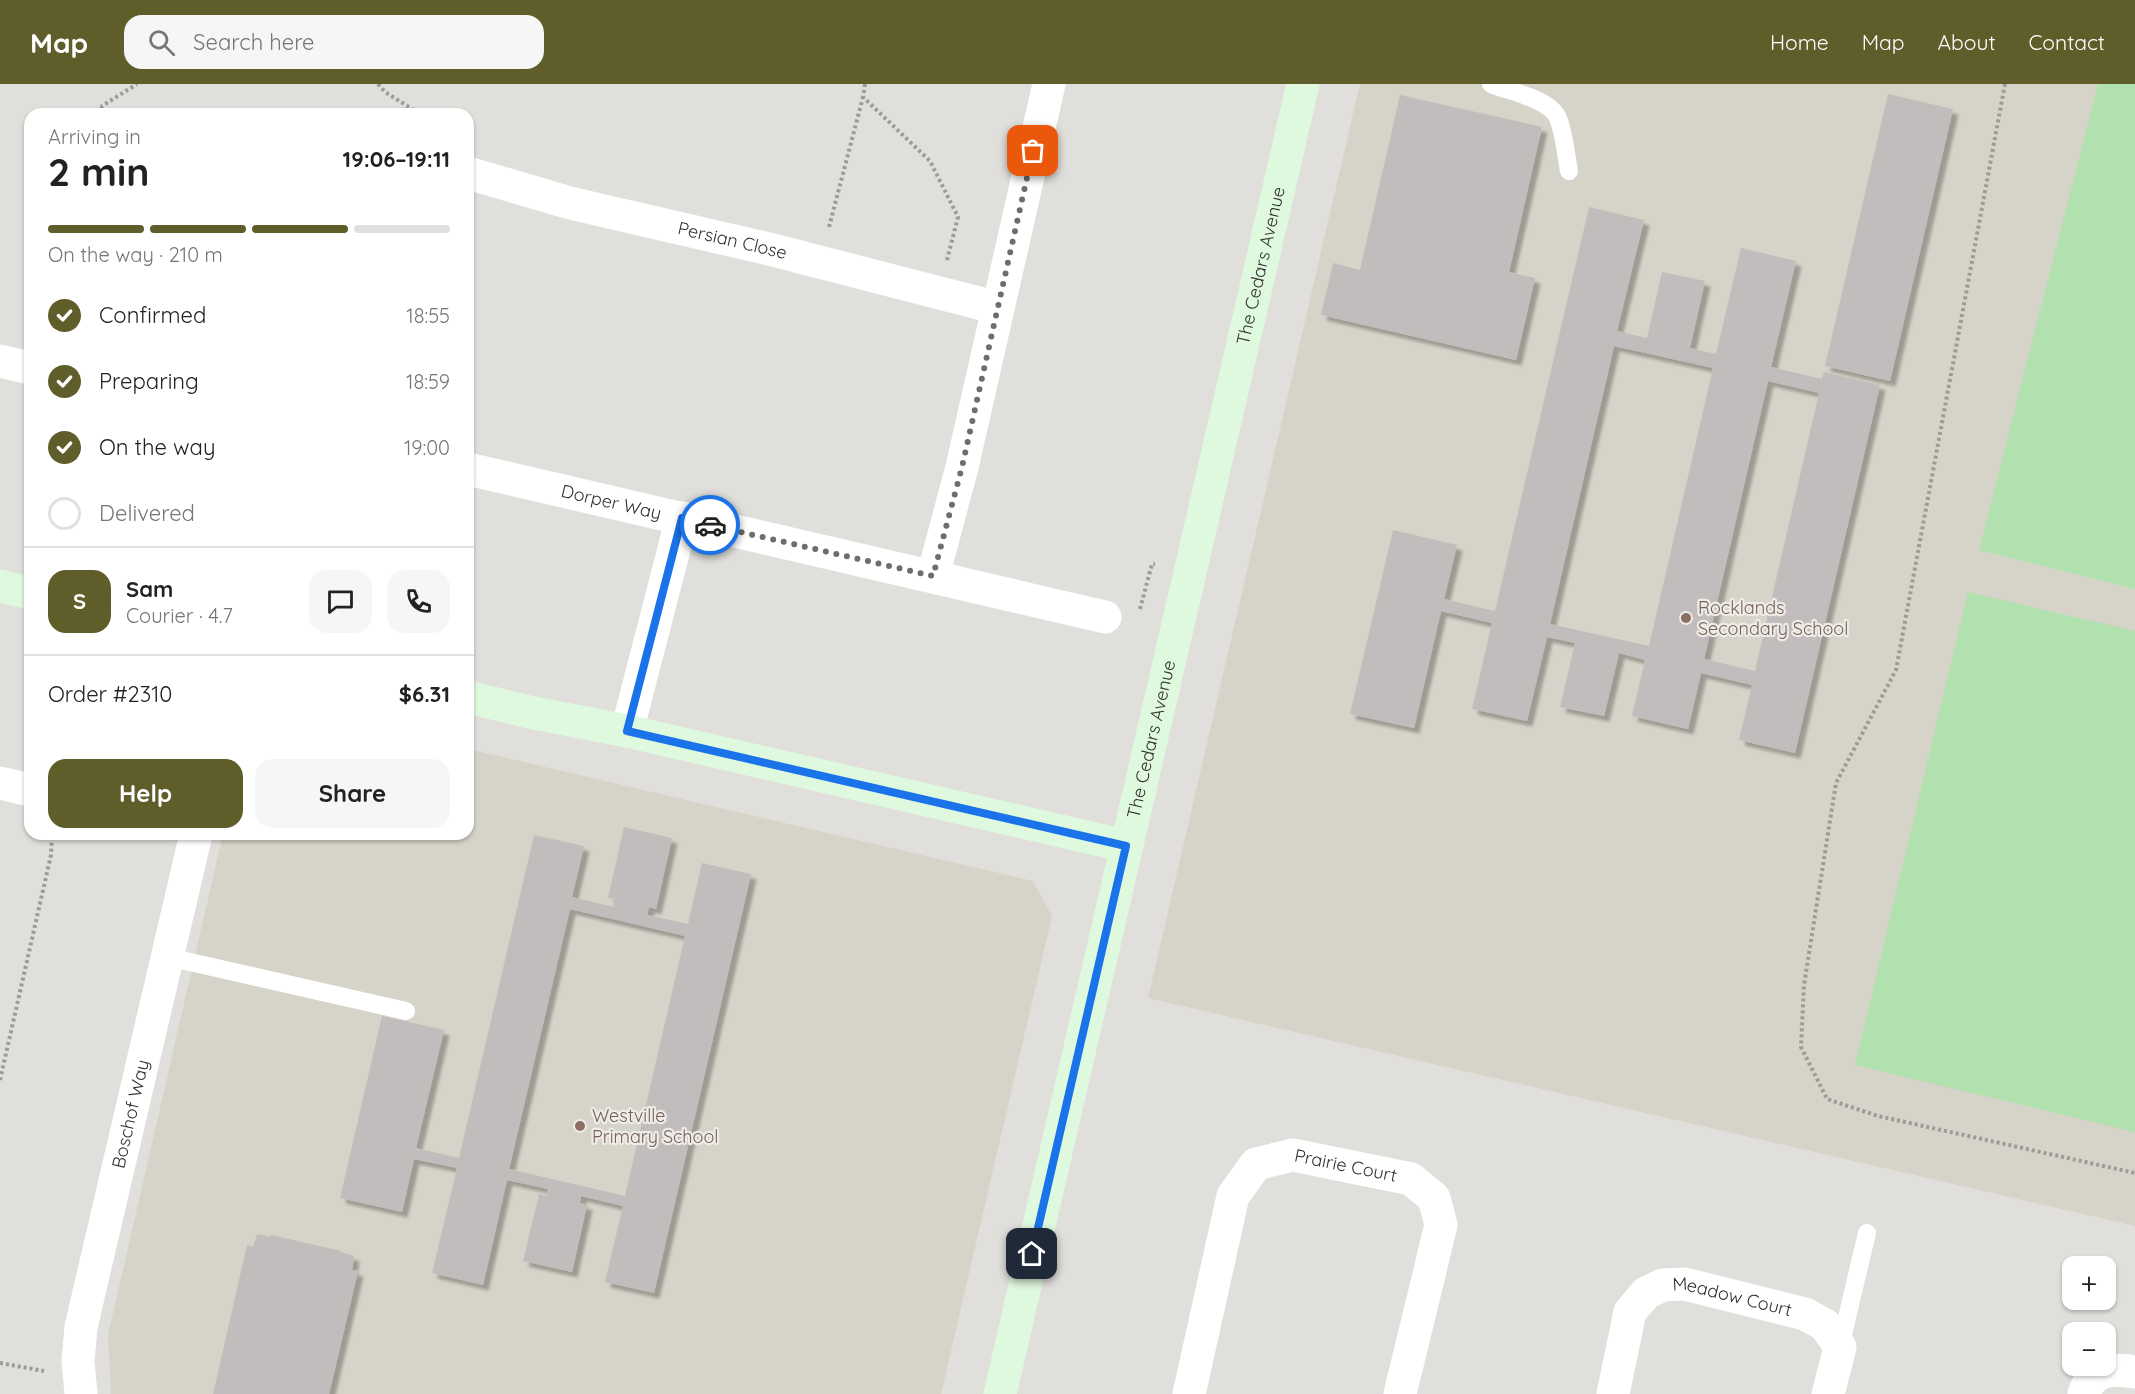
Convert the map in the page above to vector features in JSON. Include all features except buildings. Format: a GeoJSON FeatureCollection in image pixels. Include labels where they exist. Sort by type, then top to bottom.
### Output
{"type":"FeatureCollection","features":[{"type":"Feature","properties":{"kind":"street"},"geometry":{"type":"LineString","coordinates":[[933,576],[962,467],[1048,84]]}},
{"type":"Feature","properties":{"kind":"street","name":"The Cedars Avenue"},"geometry":{"type":"LineString","coordinates":[[1000,1394],[1303,84]]}},
{"type":"Feature","properties":{"kind":"street","name":"Persian Close"},"geometry":{"type":"LineString","coordinates":[[474,175],[570,203],[821,262],[998,308]]}},
{"type":"Feature","properties":{"kind":"street"},"geometry":{"type":"LineString","coordinates":[[0,361],[24,367]]}},
{"type":"Feature","properties":{"kind":"street","name":"Dorper Way"},"geometry":{"type":"LineString","coordinates":[[474,470],[1105,617]]}},
{"type":"Feature","properties":{"kind":"street"},"geometry":{"type":"LineString","coordinates":[[627,731],[682,518]]}},
{"type":"Feature","properties":{"kind":"street"},"geometry":{"type":"LineString","coordinates":[[0,586],[24,592]]}},
{"type":"Feature","properties":{"kind":"street"},"geometry":{"type":"LineString","coordinates":[[474,698],[627,731],[1126,846]]}},
{"type":"Feature","properties":{"kind":"street"},"geometry":{"type":"LineString","coordinates":[[0,783],[24,789]]}},
{"type":"Feature","properties":{"kind":"street","name":"Boschof Way"},"geometry":{"type":"LineString","coordinates":[[80,1386],[78,1361],[81,1327],[195,840]]}},
{"type":"Feature","properties":{"kind":"street","name":"Prairie Court"},"geometry":{"type":"LineString","coordinates":[[1189,1394],[1233,1196],[1256,1164],[1293,1155],[1411,1179],[1434,1198],[1441,1225],[1401,1394]]}},
{"type":"Feature","properties":{"kind":"street","name":"Meadow Court"},"geometry":{"type":"LineString","coordinates":[[1613,1394],[1630,1312],[1646,1293],[1663,1284],[1684,1284],[1805,1314],[1825,1326],[1840,1347]]}},
{"type":"Feature","properties":{"kind":"street"},"geometry":{"type":"LineString","coordinates":[[1828,1394],[1840,1347]]}},
{"type":"Feature","properties":{"kind":"street"},"geometry":{"type":"LineString","coordinates":[[2084,1394],[2091,1379],[2099,1372],[2118,1369],[2135,1372]]}},
{"type":"Feature","properties":{"kind":"lane"},"geometry":{"type":"LineString","coordinates":[[1491,84],[1541,102],[1552,110],[1558,118],[1569,171]]}},
{"type":"Feature","properties":{"kind":"lane"},"geometry":{"type":"LineString","coordinates":[[168,957],[406,1011]]}},
{"type":"Feature","properties":{"kind":"lane"},"geometry":{"type":"LineString","coordinates":[[1840,1347],[1867,1233]]}},
{"type":"Feature","properties":{"kind":"path"},"geometry":{"type":"LineString","coordinates":[[102,108],[137,84]]}},
{"type":"Feature","properties":{"kind":"path"},"geometry":{"type":"LineString","coordinates":[[378,84],[411,108]]}},
{"type":"Feature","properties":{"kind":"path"},"geometry":{"type":"LineString","coordinates":[[821,262],[865,84]]}},
{"type":"Feature","properties":{"kind":"path"},"geometry":{"type":"LineString","coordinates":[[2005,84],[1896,670],[1836,783],[1804,985],[1801,1047],[1827,1099],[1878,1116],[2135,1173]]}},
{"type":"Feature","properties":{"kind":"path"},"geometry":{"type":"LineString","coordinates":[[863,97],[930,161],[958,217],[940,293]]}},
{"type":"Feature","properties":{"kind":"path"},"geometry":{"type":"LineString","coordinates":[[1105,617],[1136,625],[1152,564],[1159,564]]}},
{"type":"Feature","properties":{"kind":"path"},"geometry":{"type":"LineString","coordinates":[[0,1080],[2,1063],[51,855],[52,840]]}},
{"type":"Feature","properties":{"kind":"path"},"geometry":{"type":"LineString","coordinates":[[0,1363],[80,1386]]}},
{"type":"Feature","properties":{"kind":"shaded area","name":"Rocklands Secondary School"},"geometry":{"type":"Polygon","coordinates":[[[1360,84],[2135,84],[2135,1226],[1148,998],[1360,84]]]}},
{"type":"Feature","properties":{"kind":"shaded area","name":"Westville Primary School"},"geometry":{"type":"Polygon","coordinates":[[[474,750],[1033,881],[1052,916],[941,1394],[111,1394],[108,1335],[222,840],[474,840],[474,750]]]}},
{"type":"Feature","properties":{"kind":"green space"},"geometry":{"type":"Polygon","coordinates":[[[2098,84],[2135,84],[2135,589],[1979,550],[2098,84]]]}},
{"type":"Feature","properties":{"kind":"green space"},"geometry":{"type":"Polygon","coordinates":[[[1968,592],[2135,631],[2135,1132],[1855,1065],[1968,592]]]}},
{"type":"Feature","properties":{"kind":"way so far"},"geometry":{"type":"LineString","coordinates":[[710,525],[933,576],[962,467],[1033,151]]}},
{"type":"Feature","properties":{"kind":"place","name":"Rocklands Secondary School"},"geometry":{"type":"Point","coordinates":[1686,618]}},
{"type":"Feature","properties":{"kind":"place","name":"Westville Primary School"},"geometry":{"type":"Point","coordinates":[580,1126]}},
{"type":"Feature","properties":{"kind":"route"},"geometry":{"type":"LineString","coordinates":[[710,525],[682,518],[627,731],[1126,846],[1032,1254]]}}]}
